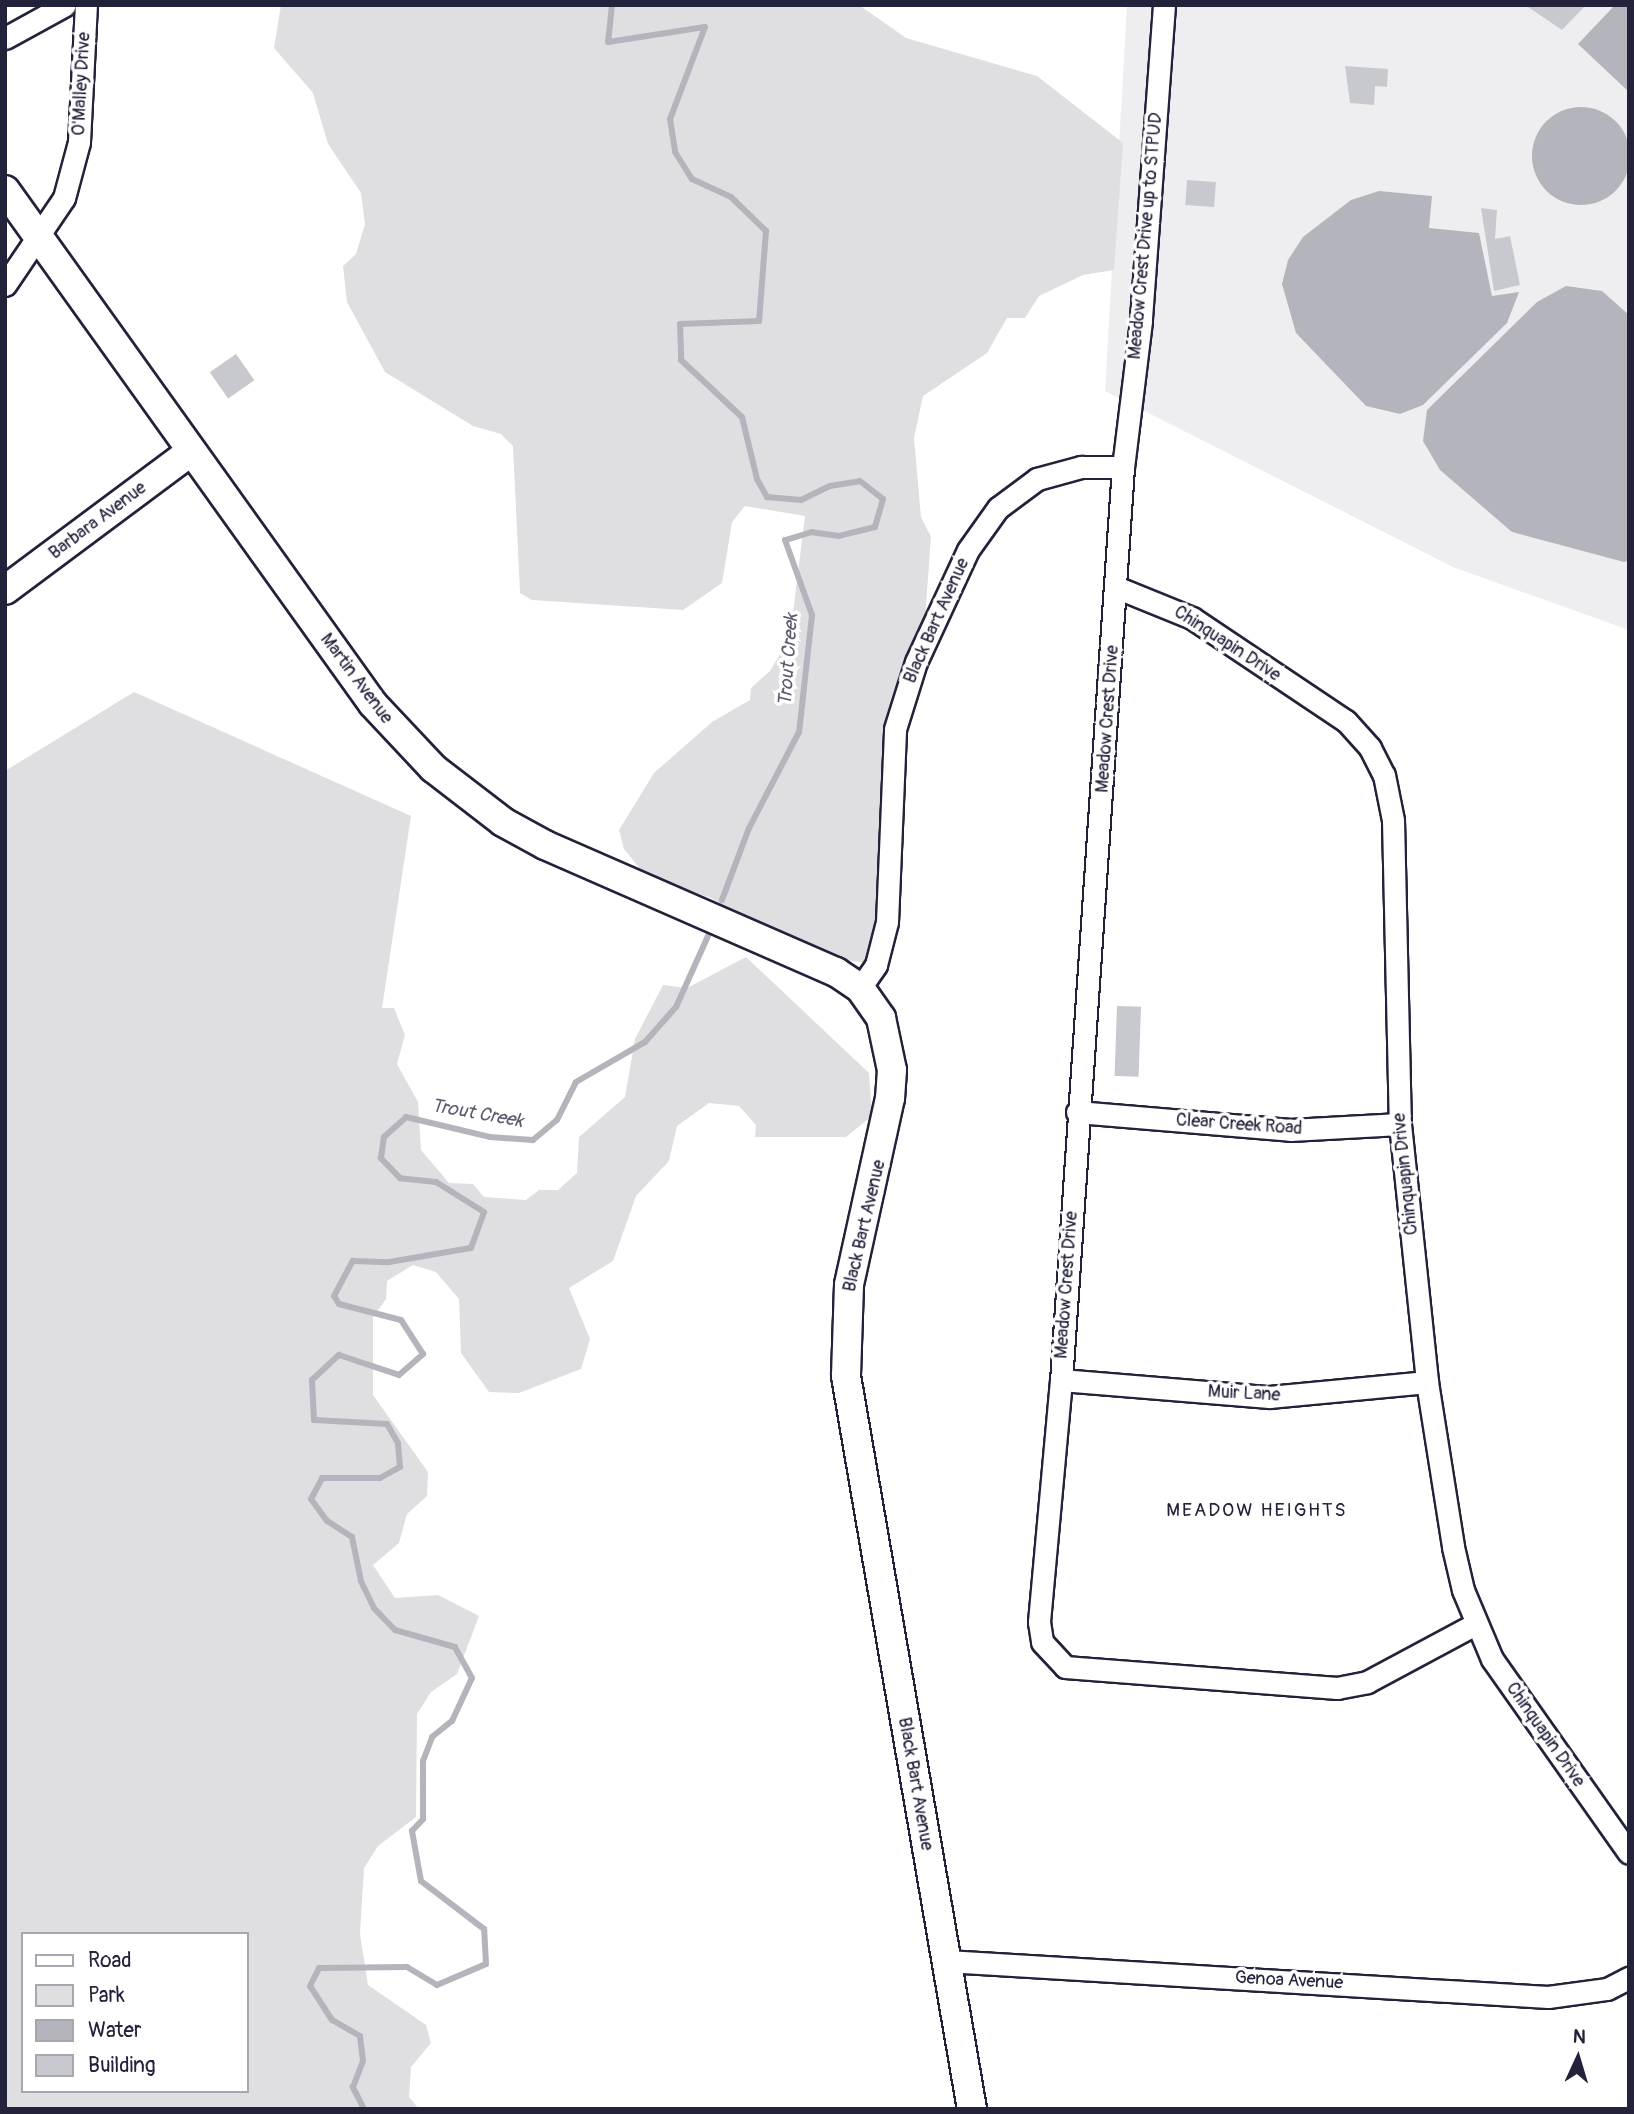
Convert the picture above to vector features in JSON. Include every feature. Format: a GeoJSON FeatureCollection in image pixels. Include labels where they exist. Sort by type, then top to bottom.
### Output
{"type":"FeatureCollection","features":[{"type":"Feature","properties":{"kind":"street"},"geometry":{"type":"LineString","coordinates":[[5,38],[65,5]]}},
{"type":"Feature","properties":{"kind":"street","name":"O'Malley Drive"},"geometry":{"type":"LineString","coordinates":[[5,285],[41,239],[64,198],[79,142],[86,5]]}},
{"type":"Feature","properties":{"kind":"street","name":"Meadow Crest Drive up to STPUD"},"geometry":{"type":"LineString","coordinates":[[1123,467],[1141,321],[1164,5]]}},
{"type":"Feature","properties":{"kind":"street","name":"Martin Avenue"},"geometry":{"type":"LineString","coordinates":[[5,190],[373,704],[433,768],[503,822],[545,845],[719,920],[860,988]]}},
{"type":"Feature","properties":{"kind":"street","name":"Barbara Avenue"},"geometry":{"type":"LineString","coordinates":[[5,590],[190,452]]}},
{"type":"Feature","properties":{"kind":"street","name":"Black Bart Avenue"},"geometry":{"type":"LineString","coordinates":[[972,2109],[846,1376],[849,1284],[891,1098],[888,1041],[881,1018],[860,988],[876,965],[887,922],[895,729],[916,662],[968,550],[998,508],[1037,479],[1081,467],[1123,467]]}},
{"type":"Feature","properties":{"kind":"street","name":"Meadow Crest Drive"},"geometry":{"type":"LineString","coordinates":[[1123,467],[1118,587],[1077,1112],[1061,1380],[1039,1622],[1050,1656],[1065,1667],[1337,1688],[1367,1682],[1475,1624]]}},
{"type":"Feature","properties":{"kind":"street","name":"Chinquapin Drive"},"geometry":{"type":"LineString","coordinates":[[1118,587],[1192,618],[1346,721],[1370,748],[1384,775],[1393,820],[1400,1125],[1427,1382],[1453,1546],[1475,1624],[1492,1658],[1629,1853]]}},
{"type":"Feature","properties":{"kind":"street","name":"Clear Creek Road"},"geometry":{"type":"LineString","coordinates":[[1077,1112],[1290,1130],[1400,1125]]}},
{"type":"Feature","properties":{"kind":"street","name":"Muir Lane"},"geometry":{"type":"LineString","coordinates":[[1061,1380],[1269,1397],[1427,1382]]}},
{"type":"Feature","properties":{"kind":"street","name":"Genoa Avenue"},"geometry":{"type":"LineString","coordinates":[[946,1961],[1548,1997],[1607,1989],[1629,1978]]}},
{"type":"Feature","properties":{"kind":"shaded area"},"geometry":{"type":"Polygon","coordinates":[[[1127,5],[1629,5],[1629,630],[1453,567],[1105,391],[1127,5]]]}},
{"type":"Feature","properties":{"kind":"green space"},"geometry":{"type":"Polygon","coordinates":[[[281,5],[859,5],[906,38],[1037,76],[1123,143],[1114,270],[1083,275],[1039,296],[1025,318],[1007,318],[987,353],[923,396],[914,438],[921,517],[931,537],[924,633],[880,837],[900,886],[898,917],[865,962],[847,961],[750,922],[711,898],[646,876],[624,849],[619,830],[654,773],[712,722],[750,700],[751,688],[770,671],[790,637],[805,516],[745,506],[732,522],[722,583],[683,610],[532,600],[520,593],[513,446],[501,434],[473,426],[385,372],[347,302],[343,266],[356,254],[365,224],[361,193],[328,144],[313,93],[274,48],[281,5]]]}},
{"type":"Feature","properties":{"kind":"green space"},"geometry":{"type":"Polygon","coordinates":[[[134,692],[411,816],[382,1008],[394,1008],[405,1035],[397,1064],[418,1102],[421,1150],[449,1183],[473,1184],[484,1197],[526,1200],[539,1190],[558,1190],[577,1173],[579,1137],[625,1097],[635,1039],[663,985],[687,988],[746,957],[869,1073],[872,1116],[846,1137],[755,1137],[756,1125],[739,1106],[709,1103],[677,1126],[669,1161],[636,1196],[613,1261],[569,1288],[590,1339],[581,1369],[519,1393],[489,1392],[461,1353],[459,1299],[436,1272],[413,1265],[387,1281],[386,1299],[373,1317],[373,1395],[428,1472],[427,1496],[407,1514],[399,1543],[373,1565],[395,1598],[438,1595],[479,1616],[457,1674],[431,1692],[417,1714],[416,1817],[378,1846],[364,1868],[360,1934],[368,1985],[426,2025],[431,2043],[411,2067],[409,2097],[419,2109],[5,2109],[5,771],[134,692]]]}},
{"type":"Feature","properties":{"kind":"water"},"geometry":{"type":"Polygon","coordinates":[[[1615,5],[1629,5],[1629,92],[1578,44],[1615,5]]]}},
{"type":"Feature","properties":{"kind":"water"},"geometry":{"type":"Polygon","coordinates":[[[1581,107],[1600,111],[1615,122],[1626,137],[1630,156],[1626,175],[1615,190],[1600,201],[1581,205],[1562,201],[1547,190],[1536,175],[1532,156],[1536,137],[1547,122],[1562,111],[1581,107]]]}},
{"type":"Feature","properties":{"kind":"water"},"geometry":{"type":"Polygon","coordinates":[[[1379,191],[1432,196],[1429,228],[1479,233],[1492,296],[1519,292],[1507,323],[1423,405],[1400,414],[1366,406],[1296,333],[1282,284],[1288,260],[1303,237],[1351,200],[1379,191]]]}},
{"type":"Feature","properties":{"kind":"water"},"geometry":{"type":"Polygon","coordinates":[[[1566,286],[1602,291],[1629,315],[1629,560],[1624,562],[1512,532],[1440,470],[1423,441],[1427,410],[1537,302],[1566,286]]]}},
{"type":"Feature","properties":{"kind":"building"},"geometry":{"type":"Polygon","coordinates":[[[1525,5],[1586,5],[1562,30],[1525,5]]]}},
{"type":"Feature","properties":{"kind":"building"},"geometry":{"type":"Polygon","coordinates":[[[1345,66],[1388,69],[1387,87],[1375,86],[1374,105],[1350,103],[1345,66]]]}},
{"type":"Feature","properties":{"kind":"building"},"geometry":{"type":"Polygon","coordinates":[[[1187,180],[1216,182],[1214,207],[1185,205],[1187,180]]]}},
{"type":"Feature","properties":{"kind":"building"},"geometry":{"type":"Polygon","coordinates":[[[1481,208],[1497,210],[1495,239],[1510,236],[1520,285],[1494,291],[1481,208]]]}},
{"type":"Feature","properties":{"kind":"building"},"geometry":{"type":"Polygon","coordinates":[[[236,354],[254,380],[228,399],[210,372],[236,354]]]}},
{"type":"Feature","properties":{"kind":"building"},"geometry":{"type":"Polygon","coordinates":[[[1117,1006],[1141,1007],[1139,1077],[1115,1076],[1117,1006]]]}},
{"type":"Feature","properties":{"kind":"waterway","name":"Trout Creek"},"geometry":{"type":"LineString","coordinates":[[612,5],[608,42],[705,27],[670,119],[675,152],[692,179],[731,197],[766,231],[759,321],[680,324],[681,360],[742,417],[757,479],[767,497],[801,500],[830,486],[860,481],[883,499],[875,527],[839,536],[812,532],[785,540],[812,615],[799,732],[749,828],[722,900]]}},
{"type":"Feature","properties":{"kind":"waterway","name":"Trout Creek"},"geometry":{"type":"LineString","coordinates":[[364,2109],[353,2087],[363,2061],[360,2036],[332,2020],[310,1986],[319,1968],[407,1967],[437,1985],[486,1964],[484,1929],[421,1881],[412,1831],[423,1819],[423,1761],[432,1737],[452,1721],[472,1678],[455,1647],[395,1630],[374,1608],[361,1581],[352,1537],[327,1521],[311,1499],[322,1478],[380,1478],[400,1467],[398,1443],[387,1424],[314,1420],[312,1380],[339,1355],[399,1375],[423,1354],[401,1320],[339,1304],[334,1296],[353,1261],[389,1262],[471,1248],[484,1212],[436,1182],[400,1178],[381,1158],[384,1137],[406,1117],[490,1137],[533,1140],[557,1120],[576,1082],[645,1042],[676,1007],[709,934]]}},
{"type":"Feature","properties":{"kind":"district","name":"MEADOW HEIGHTS"},"geometry":{"type":"Point","coordinates":[1257,1511]}}]}
